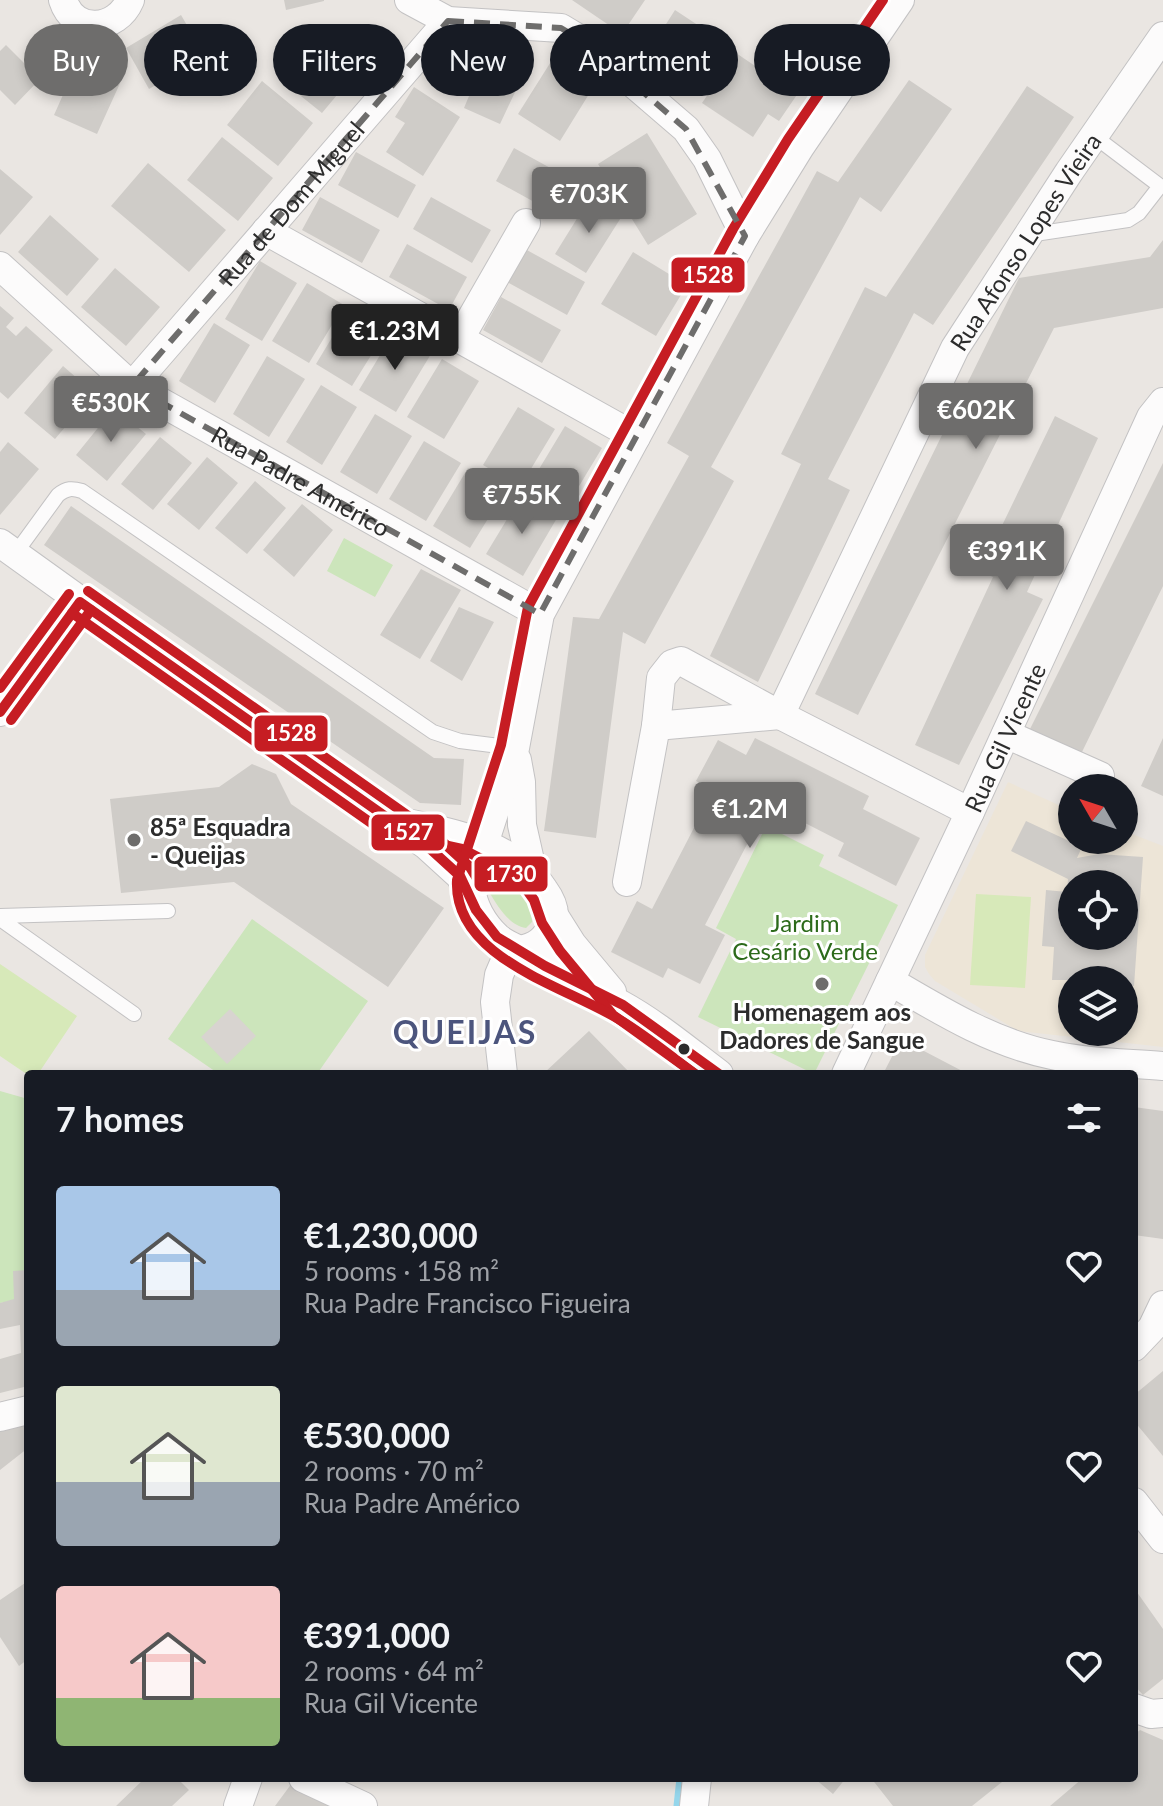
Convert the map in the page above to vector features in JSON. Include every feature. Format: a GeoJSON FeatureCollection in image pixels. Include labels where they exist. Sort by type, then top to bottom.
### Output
{"type":"FeatureCollection","features":[{"type":"Feature","properties":{"kind":"street"},"geometry":{"type":"LineString","coordinates":[[63,0],[71,15],[91,26],[114,21],[130,0]]}},
{"type":"Feature","properties":{"kind":"street"},"geometry":{"type":"LineString","coordinates":[[409,0],[448,21],[561,28],[586,43],[686,129],[707,159],[745,236]]}},
{"type":"Feature","properties":{"kind":"street"},"geometry":{"type":"LineString","coordinates":[[473,883],[495,850],[540,614],[745,236],[889,4]]}},
{"type":"Feature","properties":{"kind":"street","name":"Rua de Dom Miguel"},"geometry":{"type":"LineString","coordinates":[[132,386],[448,21]]}},
{"type":"Feature","properties":{"kind":"street","name":"Rua Afonso Lopes Vieira"},"geometry":{"type":"LineString","coordinates":[[780,715],[955,348],[1163,36]]}},
{"type":"Feature","properties":{"kind":"street"},"geometry":{"type":"LineString","coordinates":[[460,338],[526,223]]}},
{"type":"Feature","properties":{"kind":"street"},"geometry":{"type":"LineString","coordinates":[[266,231],[636,437]]}},
{"type":"Feature","properties":{"kind":"street","name":"Rua Padre Américo"},"geometry":{"type":"LineString","coordinates":[[0,266],[132,386],[540,614]]}},
{"type":"Feature","properties":{"kind":"street","name":"Rua Gil Vicente"},"geometry":{"type":"LineString","coordinates":[[848,1070],[1151,417],[1163,402]]}},
{"type":"Feature","properties":{"kind":"street"},"geometry":{"type":"LineString","coordinates":[[7,549],[443,859],[460,876],[473,883],[483,922],[516,949],[623,1005],[713,1070]]}},
{"type":"Feature","properties":{"kind":"street"},"geometry":{"type":"LineString","coordinates":[[0,712],[80,602]]}},
{"type":"Feature","properties":{"kind":"street"},"geometry":{"type":"LineString","coordinates":[[627,882],[656,726],[661,678],[672,664],[681,661],[970,812]]}},
{"type":"Feature","properties":{"kind":"street"},"geometry":{"type":"LineString","coordinates":[[656,726],[780,715]]}},
{"type":"Feature","properties":{"kind":"street"},"geometry":{"type":"LineString","coordinates":[[1006,734],[1096,774]]}},
{"type":"Feature","properties":{"kind":"street"},"geometry":{"type":"LineString","coordinates":[[515,748],[521,782],[522,825],[533,874]]}},
{"type":"Feature","properties":{"kind":"street"},"geometry":{"type":"LineString","coordinates":[[391,820],[450,831],[519,862],[533,874],[572,944],[623,1005]]}},
{"type":"Feature","properties":{"kind":"street"},"geometry":{"type":"LineString","coordinates":[[516,949],[532,948],[542,941],[555,917]]}},
{"type":"Feature","properties":{"kind":"street"},"geometry":{"type":"LineString","coordinates":[[503,1070],[495,1002],[499,975],[516,949]]}},
{"type":"Feature","properties":{"kind":"street"},"geometry":{"type":"LineString","coordinates":[[890,981],[966,1024],[1023,1048],[1054,1056],[1163,1066]]}},
{"type":"Feature","properties":{"kind":"street"},"geometry":{"type":"LineString","coordinates":[[0,1417],[24,1411]]}},
{"type":"Feature","properties":{"kind":"street"},"geometry":{"type":"LineString","coordinates":[[1138,1507],[1163,1539]]}},
{"type":"Feature","properties":{"kind":"street"},"geometry":{"type":"LineString","coordinates":[[1138,1709],[1151,1714],[1163,1713]]}},
{"type":"Feature","properties":{"kind":"street"},"geometry":{"type":"LineString","coordinates":[[238,1806],[247,1782]]}},
{"type":"Feature","properties":{"kind":"street"},"geometry":{"type":"LineString","coordinates":[[312,1782],[363,1806]]}},
{"type":"Feature","properties":{"kind":"street"},"geometry":{"type":"LineString","coordinates":[[694,1806],[697,1782]]}},
{"type":"Feature","properties":{"kind":"lane"},"geometry":{"type":"LineString","coordinates":[[1028,235],[1128,220],[1139,213],[1160,186],[1094,136]]}},
{"type":"Feature","properties":{"kind":"lane"},"geometry":{"type":"LineString","coordinates":[[7,549],[58,495],[74,488],[82,491],[433,732],[460,741],[515,748]]}},
{"type":"Feature","properties":{"kind":"lane"},"geometry":{"type":"LineString","coordinates":[[0,917],[168,911]]}},
{"type":"Feature","properties":{"kind":"lane"},"geometry":{"type":"LineString","coordinates":[[0,917],[134,1014]]}},
{"type":"Feature","properties":{"kind":"highlighted area"},"geometry":{"type":"Polygon","coordinates":[[[448,21],[561,28],[586,43],[686,129],[745,236],[540,614],[132,386],[448,21]]]}},
{"type":"Feature","properties":{"kind":"shaded area"},"geometry":{"type":"Polygon","coordinates":[[[1008,782],[1058,805],[1058,854],[1138,854],[1138,836],[1163,846],[1163,1047],[1138,1044],[1138,966],[1058,966],[1058,1035],[1018,1031],[935,981],[925,967],[925,955],[1008,782]]]}},
{"type":"Feature","properties":{"kind":"shaded area"},"geometry":{"type":"Polygon","coordinates":[[[230,1009],[256,1036],[227,1064],[201,1037],[230,1009]]]}},
{"type":"Feature","properties":{"kind":"green space"},"geometry":{"type":"Polygon","coordinates":[[[344,538],[393,565],[375,597],[327,571],[344,538]]]}},
{"type":"Feature","properties":{"kind":"green space","name":"Jardim Cesário Verde"},"geometry":{"type":"Polygon","coordinates":[[[766,826],[824,855],[819,866],[898,905],[816,1070],[806,1070],[698,1017],[736,939],[716,928],[766,826]]]}},
{"type":"Feature","properties":{"kind":"green space"},"geometry":{"type":"Polygon","coordinates":[[[494,879],[516,888],[526,900],[532,922],[526,928],[509,919],[496,903],[489,892],[494,879]]]}},
{"type":"Feature","properties":{"kind":"green space"},"geometry":{"type":"Polygon","coordinates":[[[976,894],[1031,897],[1025,988],[970,985],[976,894]]]}},
{"type":"Feature","properties":{"kind":"green space"},"geometry":{"type":"Polygon","coordinates":[[[252,919],[368,1001],[320,1070],[213,1070],[168,1039],[252,919]]]}},
{"type":"Feature","properties":{"kind":"green space"},"geometry":{"type":"Polygon","coordinates":[[[0,964],[77,1016],[41,1070],[24,1072],[0,1056],[0,964]]]}},
{"type":"Feature","properties":{"kind":"green space"},"geometry":{"type":"Polygon","coordinates":[[[0,1091],[24,1098],[24,1299],[0,1303],[0,1091]]]}},
{"type":"Feature","properties":{"kind":"building"},"geometry":{"type":"Polygon","coordinates":[[[284,0],[324,0],[324,1],[286,10],[284,0]]]}},
{"type":"Feature","properties":{"kind":"building"},"geometry":{"type":"Polygon","coordinates":[[[572,0],[645,0],[629,24],[607,24],[572,0]]]}},
{"type":"Feature","properties":{"kind":"building"},"geometry":{"type":"Polygon","coordinates":[[[675,10],[696,24],[666,24],[675,10]]]}},
{"type":"Feature","properties":{"kind":"building"},"geometry":{"type":"Polygon","coordinates":[[[181,15],[186,24],[166,24],[181,15]]]}},
{"type":"Feature","properties":{"kind":"building"},"geometry":{"type":"Polygon","coordinates":[[[144,37],[144,80],[128,52],[128,47],[144,37]]]}},
{"type":"Feature","properties":{"kind":"building"},"geometry":{"type":"Polygon","coordinates":[[[6,45],[24,63],[24,96],[15,105],[0,90],[0,51],[6,45]]]}},
{"type":"Feature","properties":{"kind":"building"},"geometry":{"type":"Polygon","coordinates":[[[738,54],[754,65],[754,96],[796,96],[779,121],[768,114],[753,137],[702,103],[707,96],[738,96],[738,54]]]}},
{"type":"Feature","properties":{"kind":"building"},"geometry":{"type":"Polygon","coordinates":[[[550,63],[550,96],[588,96],[560,141],[518,114],[529,96],[534,96],[534,89],[550,63]]]}},
{"type":"Feature","properties":{"kind":"building"},"geometry":{"type":"Polygon","coordinates":[[[909,80],[952,109],[881,212],[860,197],[711,467],[734,481],[705,535],[645,644],[623,632],[596,838],[544,831],[573,617],[599,619],[689,456],[667,443],[817,171],[838,182],[909,80]]]}},
{"type":"Feature","properties":{"kind":"building"},"geometry":{"type":"Polygon","coordinates":[[[262,81],[273,90],[273,96],[280,96],[313,123],[278,166],[227,125],[250,96],[257,96],[257,87],[262,81]]]}},
{"type":"Feature","properties":{"kind":"building"},"geometry":{"type":"Polygon","coordinates":[[[1027,86],[1074,117],[933,325],[914,313],[828,479],[850,490],[758,682],[710,656],[801,464],[781,454],[865,287],[886,297],[1027,86]]]}},
{"type":"Feature","properties":{"kind":"building"},"geometry":{"type":"Polygon","coordinates":[[[414,87],[421,92],[421,96],[428,96],[460,117],[423,176],[386,152],[405,123],[395,117],[414,87]]]}},
{"type":"Feature","properties":{"kind":"building"},"geometry":{"type":"Polygon","coordinates":[[[62,96],[114,96],[97,134],[54,115],[62,96]]]}},
{"type":"Feature","properties":{"kind":"building"},"geometry":{"type":"Polygon","coordinates":[[[301,96],[336,96],[322,113],[301,96]]]}},
{"type":"Feature","properties":{"kind":"building"},"geometry":{"type":"Polygon","coordinates":[[[469,96],[513,96],[500,124],[464,108],[469,96]]]}},
{"type":"Feature","properties":{"kind":"building"},"geometry":{"type":"Polygon","coordinates":[[[647,133],[697,214],[648,245],[598,164],[647,133]]]}},
{"type":"Feature","properties":{"kind":"building"},"geometry":{"type":"Polygon","coordinates":[[[222,137],[273,178],[238,221],[187,180],[222,137]]]}},
{"type":"Feature","properties":{"kind":"building"},"geometry":{"type":"Polygon","coordinates":[[[514,148],[574,181],[556,214],[496,181],[514,148]]]}},
{"type":"Feature","properties":{"kind":"building"},"geometry":{"type":"Polygon","coordinates":[[[356,152],[416,185],[398,218],[338,185],[356,152]]]}},
{"type":"Feature","properties":{"kind":"building"},"geometry":{"type":"Polygon","coordinates":[[[148,163],[226,230],[189,272],[111,206],[148,163]]]}},
{"type":"Feature","properties":{"kind":"building"},"geometry":{"type":"Polygon","coordinates":[[[0,169],[33,197],[0,235],[0,169]]]}},
{"type":"Feature","properties":{"kind":"building"},"geometry":{"type":"Polygon","coordinates":[[[591,196],[622,216],[586,273],[555,254],[591,196]]]}},
{"type":"Feature","properties":{"kind":"building"},"geometry":{"type":"Polygon","coordinates":[[[320,197],[380,230],[362,263],[302,230],[320,197]]]}},
{"type":"Feature","properties":{"kind":"building"},"geometry":{"type":"Polygon","coordinates":[[[431,197],[491,230],[472,263],[413,229],[431,197]]]}},
{"type":"Feature","properties":{"kind":"building"},"geometry":{"type":"Polygon","coordinates":[[[50,215],[99,259],[67,296],[18,252],[50,215]]]}},
{"type":"Feature","properties":{"kind":"building"},"geometry":{"type":"Polygon","coordinates":[[[1163,240],[1163,308],[1054,328],[858,715],[815,694],[1019,278],[1150,257],[1163,240]]]}},
{"type":"Feature","properties":{"kind":"building"},"geometry":{"type":"Polygon","coordinates":[[[407,244],[467,277],[449,310],[389,277],[407,244]]]}},
{"type":"Feature","properties":{"kind":"building"},"geometry":{"type":"Polygon","coordinates":[[[525,249],[585,282],[567,315],[507,282],[525,249]]]}},
{"type":"Feature","properties":{"kind":"building"},"geometry":{"type":"Polygon","coordinates":[[[633,252],[687,285],[656,336],[601,304],[633,252]]]}},
{"type":"Feature","properties":{"kind":"building"},"geometry":{"type":"Polygon","coordinates":[[[260,261],[297,283],[262,341],[225,319],[260,261]]]}},
{"type":"Feature","properties":{"kind":"building"},"geometry":{"type":"Polygon","coordinates":[[[115,268],[160,307],[126,346],[81,307],[115,268]]]}},
{"type":"Feature","properties":{"kind":"building"},"geometry":{"type":"Polygon","coordinates":[[[307,283],[344,305],[309,363],[272,341],[307,283]]]}},
{"type":"Feature","properties":{"kind":"building"},"geometry":{"type":"Polygon","coordinates":[[[501,297],[561,330],[542,363],[483,330],[501,297]]]}},
{"type":"Feature","properties":{"kind":"building"},"geometry":{"type":"Polygon","coordinates":[[[0,306],[14,318],[6,327],[16,336],[26,326],[53,350],[8,399],[0,392],[0,306]]]}},
{"type":"Feature","properties":{"kind":"building"},"geometry":{"type":"Polygon","coordinates":[[[351,306],[388,328],[352,386],[316,364],[351,306]]]}},
{"type":"Feature","properties":{"kind":"building"},"geometry":{"type":"Polygon","coordinates":[[[214,323],[250,345],[215,403],[179,381],[214,323]]]}},
{"type":"Feature","properties":{"kind":"building"},"geometry":{"type":"Polygon","coordinates":[[[394,332],[431,354],[396,412],[359,390],[394,332]]]}},
{"type":"Feature","properties":{"kind":"building"},"geometry":{"type":"Polygon","coordinates":[[[267,356],[305,379],[269,437],[233,414],[267,356]]]}},
{"type":"Feature","properties":{"kind":"building"},"geometry":{"type":"Polygon","coordinates":[[[442,359],[479,381],[444,439],[407,417],[442,359]]]}},
{"type":"Feature","properties":{"kind":"building"},"geometry":{"type":"Polygon","coordinates":[[[63,366],[94,393],[55,439],[24,413],[63,366]]]}},
{"type":"Feature","properties":{"kind":"building"},"geometry":{"type":"Polygon","coordinates":[[[321,385],[357,407],[322,465],[286,442],[321,385]]]}},
{"type":"Feature","properties":{"kind":"building"},"geometry":{"type":"Polygon","coordinates":[[[518,407],[555,429],[520,487],[483,465],[518,407]]]}},
{"type":"Feature","properties":{"kind":"building"},"geometry":{"type":"Polygon","coordinates":[[[114,408],[146,434],[107,481],[76,455],[114,408]]]}},
{"type":"Feature","properties":{"kind":"building"},"geometry":{"type":"Polygon","coordinates":[[[375,414],[412,436],[377,494],[340,472],[375,414]]]}},
{"type":"Feature","properties":{"kind":"building"},"geometry":{"type":"Polygon","coordinates":[[[1055,416],[1098,438],[1027,592],[1043,599],[959,765],[915,745],[993,577],[980,571],[1055,416]]]}},
{"type":"Feature","properties":{"kind":"building"},"geometry":{"type":"Polygon","coordinates":[[[565,426],[602,448],[567,506],[530,484],[565,426]]]}},
{"type":"Feature","properties":{"kind":"building"},"geometry":{"type":"Polygon","coordinates":[[[160,437],[192,463],[153,510],[121,484],[160,437]]]}},
{"type":"Feature","properties":{"kind":"building"},"geometry":{"type":"Polygon","coordinates":[[[424,441],[461,463],[426,521],[389,499],[424,441]]]}},
{"type":"Feature","properties":{"kind":"building"},"geometry":{"type":"Polygon","coordinates":[[[8,442],[39,469],[0,515],[0,452],[8,442]]]}},
{"type":"Feature","properties":{"kind":"building"},"geometry":{"type":"Polygon","coordinates":[[[207,457],[238,483],[199,530],[167,504],[207,457]]]}},
{"type":"Feature","properties":{"kind":"building"},"geometry":{"type":"Polygon","coordinates":[[[1163,463],[1163,586],[1081,754],[1027,735],[1163,463]]]}},
{"type":"Feature","properties":{"kind":"building"},"geometry":{"type":"Polygon","coordinates":[[[468,468],[505,491],[470,548],[433,526],[468,468]]]}},
{"type":"Feature","properties":{"kind":"building"},"geometry":{"type":"Polygon","coordinates":[[[255,481],[286,508],[247,554],[215,528],[255,481]]]}},
{"type":"Feature","properties":{"kind":"building"},"geometry":{"type":"Polygon","coordinates":[[[521,496],[557,518],[523,576],[486,554],[521,496]]]}},
{"type":"Feature","properties":{"kind":"building"},"geometry":{"type":"Polygon","coordinates":[[[302,504],[333,530],[294,577],[263,550],[302,504]]]}},
{"type":"Feature","properties":{"kind":"building"},"geometry":{"type":"Polygon","coordinates":[[[71,506],[434,758],[464,759],[461,805],[420,803],[44,545],[71,506]]]}},
{"type":"Feature","properties":{"kind":"building"},"geometry":{"type":"Polygon","coordinates":[[[421,569],[461,590],[420,659],[380,635],[421,569]]]}},
{"type":"Feature","properties":{"kind":"building"},"geometry":{"type":"Polygon","coordinates":[[[459,607],[494,622],[462,681],[430,661],[459,607]]]}},
{"type":"Feature","properties":{"kind":"building"},"geometry":{"type":"Polygon","coordinates":[[[755,738],[869,796],[863,809],[920,838],[896,886],[838,856],[844,843],[768,804],[705,925],[725,935],[700,984],[668,968],[663,978],[611,952],[637,901],[652,909],[713,791],[696,781],[718,740],[746,755],[755,738]]]}},
{"type":"Feature","properties":{"kind":"building"},"geometry":{"type":"Polygon","coordinates":[[[1163,738],[1163,796],[1141,786],[1163,738]]]}},
{"type":"Feature","properties":{"kind":"building"},"geometry":{"type":"Polygon","coordinates":[[[252,764],[276,774],[291,804],[444,908],[388,987],[234,882],[121,893],[110,799],[219,787],[252,764]]]}},
{"type":"Feature","properties":{"kind":"building"},"geometry":{"type":"Polygon","coordinates":[[[1026,821],[1058,836],[1058,854],[1079,854],[1077,858],[1099,854],[1143,857],[1138,929],[1138,870],[1058,870],[1058,874],[1011,851],[1026,821]]]}},
{"type":"Feature","properties":{"kind":"building"},"geometry":{"type":"Polygon","coordinates":[[[1046,890],[1058,891],[1058,950],[1137,950],[1135,966],[1058,966],[1058,980],[1052,980],[1054,947],[1042,946],[1046,890]]]}},
{"type":"Feature","properties":{"kind":"building"},"geometry":{"type":"Polygon","coordinates":[[[589,1031],[627,1070],[547,1070],[589,1031]]]}},
{"type":"Feature","properties":{"kind":"building"},"geometry":{"type":"Polygon","coordinates":[[[901,1039],[960,1070],[885,1070],[901,1039]]]}},
{"type":"Feature","properties":{"kind":"building"},"geometry":{"type":"Polygon","coordinates":[[[1138,1108],[1163,1111],[1163,1239],[1138,1236],[1138,1108]]]}},
{"type":"Feature","properties":{"kind":"building"},"geometry":{"type":"Polygon","coordinates":[[[24,1270],[24,1387],[0,1393],[0,1359],[21,1353],[20,1325],[0,1329],[0,1303],[14,1299],[13,1271],[24,1270]]]}},
{"type":"Feature","properties":{"kind":"building"},"geometry":{"type":"Polygon","coordinates":[[[1163,1371],[1163,1456],[1138,1426],[1138,1392],[1163,1371]]]}},
{"type":"Feature","properties":{"kind":"building"},"geometry":{"type":"Polygon","coordinates":[[[24,1420],[24,1451],[0,1470],[0,1425],[24,1420]]]}},
{"type":"Feature","properties":{"kind":"building"},"geometry":{"type":"Polygon","coordinates":[[[24,1584],[24,1662],[19,1666],[0,1637],[0,1600],[24,1584]]]}},
{"type":"Feature","properties":{"kind":"building"},"geometry":{"type":"Polygon","coordinates":[[[1138,1594],[1163,1629],[1163,1679],[1143,1695],[1138,1689],[1138,1594]]]}},
{"type":"Feature","properties":{"kind":"building"},"geometry":{"type":"Polygon","coordinates":[[[1138,1732],[1163,1740],[1163,1806],[1050,1806],[1078,1782],[1138,1782],[1138,1732]]]}},
{"type":"Feature","properties":{"kind":"building"},"geometry":{"type":"Polygon","coordinates":[[[141,1782],[181,1782],[189,1790],[172,1806],[116,1806],[141,1782]]]}},
{"type":"Feature","properties":{"kind":"building"},"geometry":{"type":"Polygon","coordinates":[[[819,1782],[843,1782],[833,1794],[819,1782]]]}},
{"type":"Feature","properties":{"kind":"building"},"geometry":{"type":"Polygon","coordinates":[[[874,1782],[1002,1782],[972,1806],[893,1806],[874,1782]]]}},
{"type":"Feature","properties":{"kind":"building"},"geometry":{"type":"Polygon","coordinates":[[[292,1783],[343,1806],[275,1806],[292,1783]]]}},
{"type":"Feature","properties":{"kind":"waterway"},"geometry":{"type":"LineString","coordinates":[[678,1806],[681,1782]]}},
{"type":"Feature","properties":{"kind":"transit line","name":"1528"},"geometry":{"type":"LineString","coordinates":[[690,1070],[625,1023],[540,980],[491,949],[472,929],[460,907],[457,880],[501,745],[528,607],[733,229],[788,139],[883,0]]}},
{"type":"Feature","properties":{"kind":"transit line","name":"1528"},"geometry":{"type":"LineString","coordinates":[[88,591],[434,834],[470,867],[483,888]]}},
{"type":"Feature","properties":{"kind":"transit line","name":"1528"},"geometry":{"type":"LineString","coordinates":[[0,688],[69,594]]}},
{"type":"Feature","properties":{"kind":"transit line","name":"1527"},"geometry":{"type":"LineString","coordinates":[[80,602],[426,845],[460,876],[476,910],[497,937],[545,966],[623,1005],[713,1070]]}},
{"type":"Feature","properties":{"kind":"transit line","name":"1527"},"geometry":{"type":"LineString","coordinates":[[0,712],[80,602]]}},
{"type":"Feature","properties":{"kind":"transit line","name":"1730"},"geometry":{"type":"LineString","coordinates":[[11,720],[91,610]]}},
{"type":"Feature","properties":{"kind":"transit line","name":"1730"},"geometry":{"type":"LineString","coordinates":[[72,613],[384,832],[462,849],[511,874],[534,900],[542,923],[560,951],[613,1015],[689,1070]]}},
{"type":"Feature","properties":{"kind":"place","name":"85ª Esquadra - Queijas"},"geometry":{"type":"Point","coordinates":[134,840]}},
{"type":"Feature","properties":{"kind":"place","name":"Homenagem aos Dadores de Sangue"},"geometry":{"type":"Point","coordinates":[822,984]}},
{"type":"Feature","properties":{"kind":"district","name":"QUEIJAS"},"geometry":{"type":"Point","coordinates":[465,1031]}}]}
